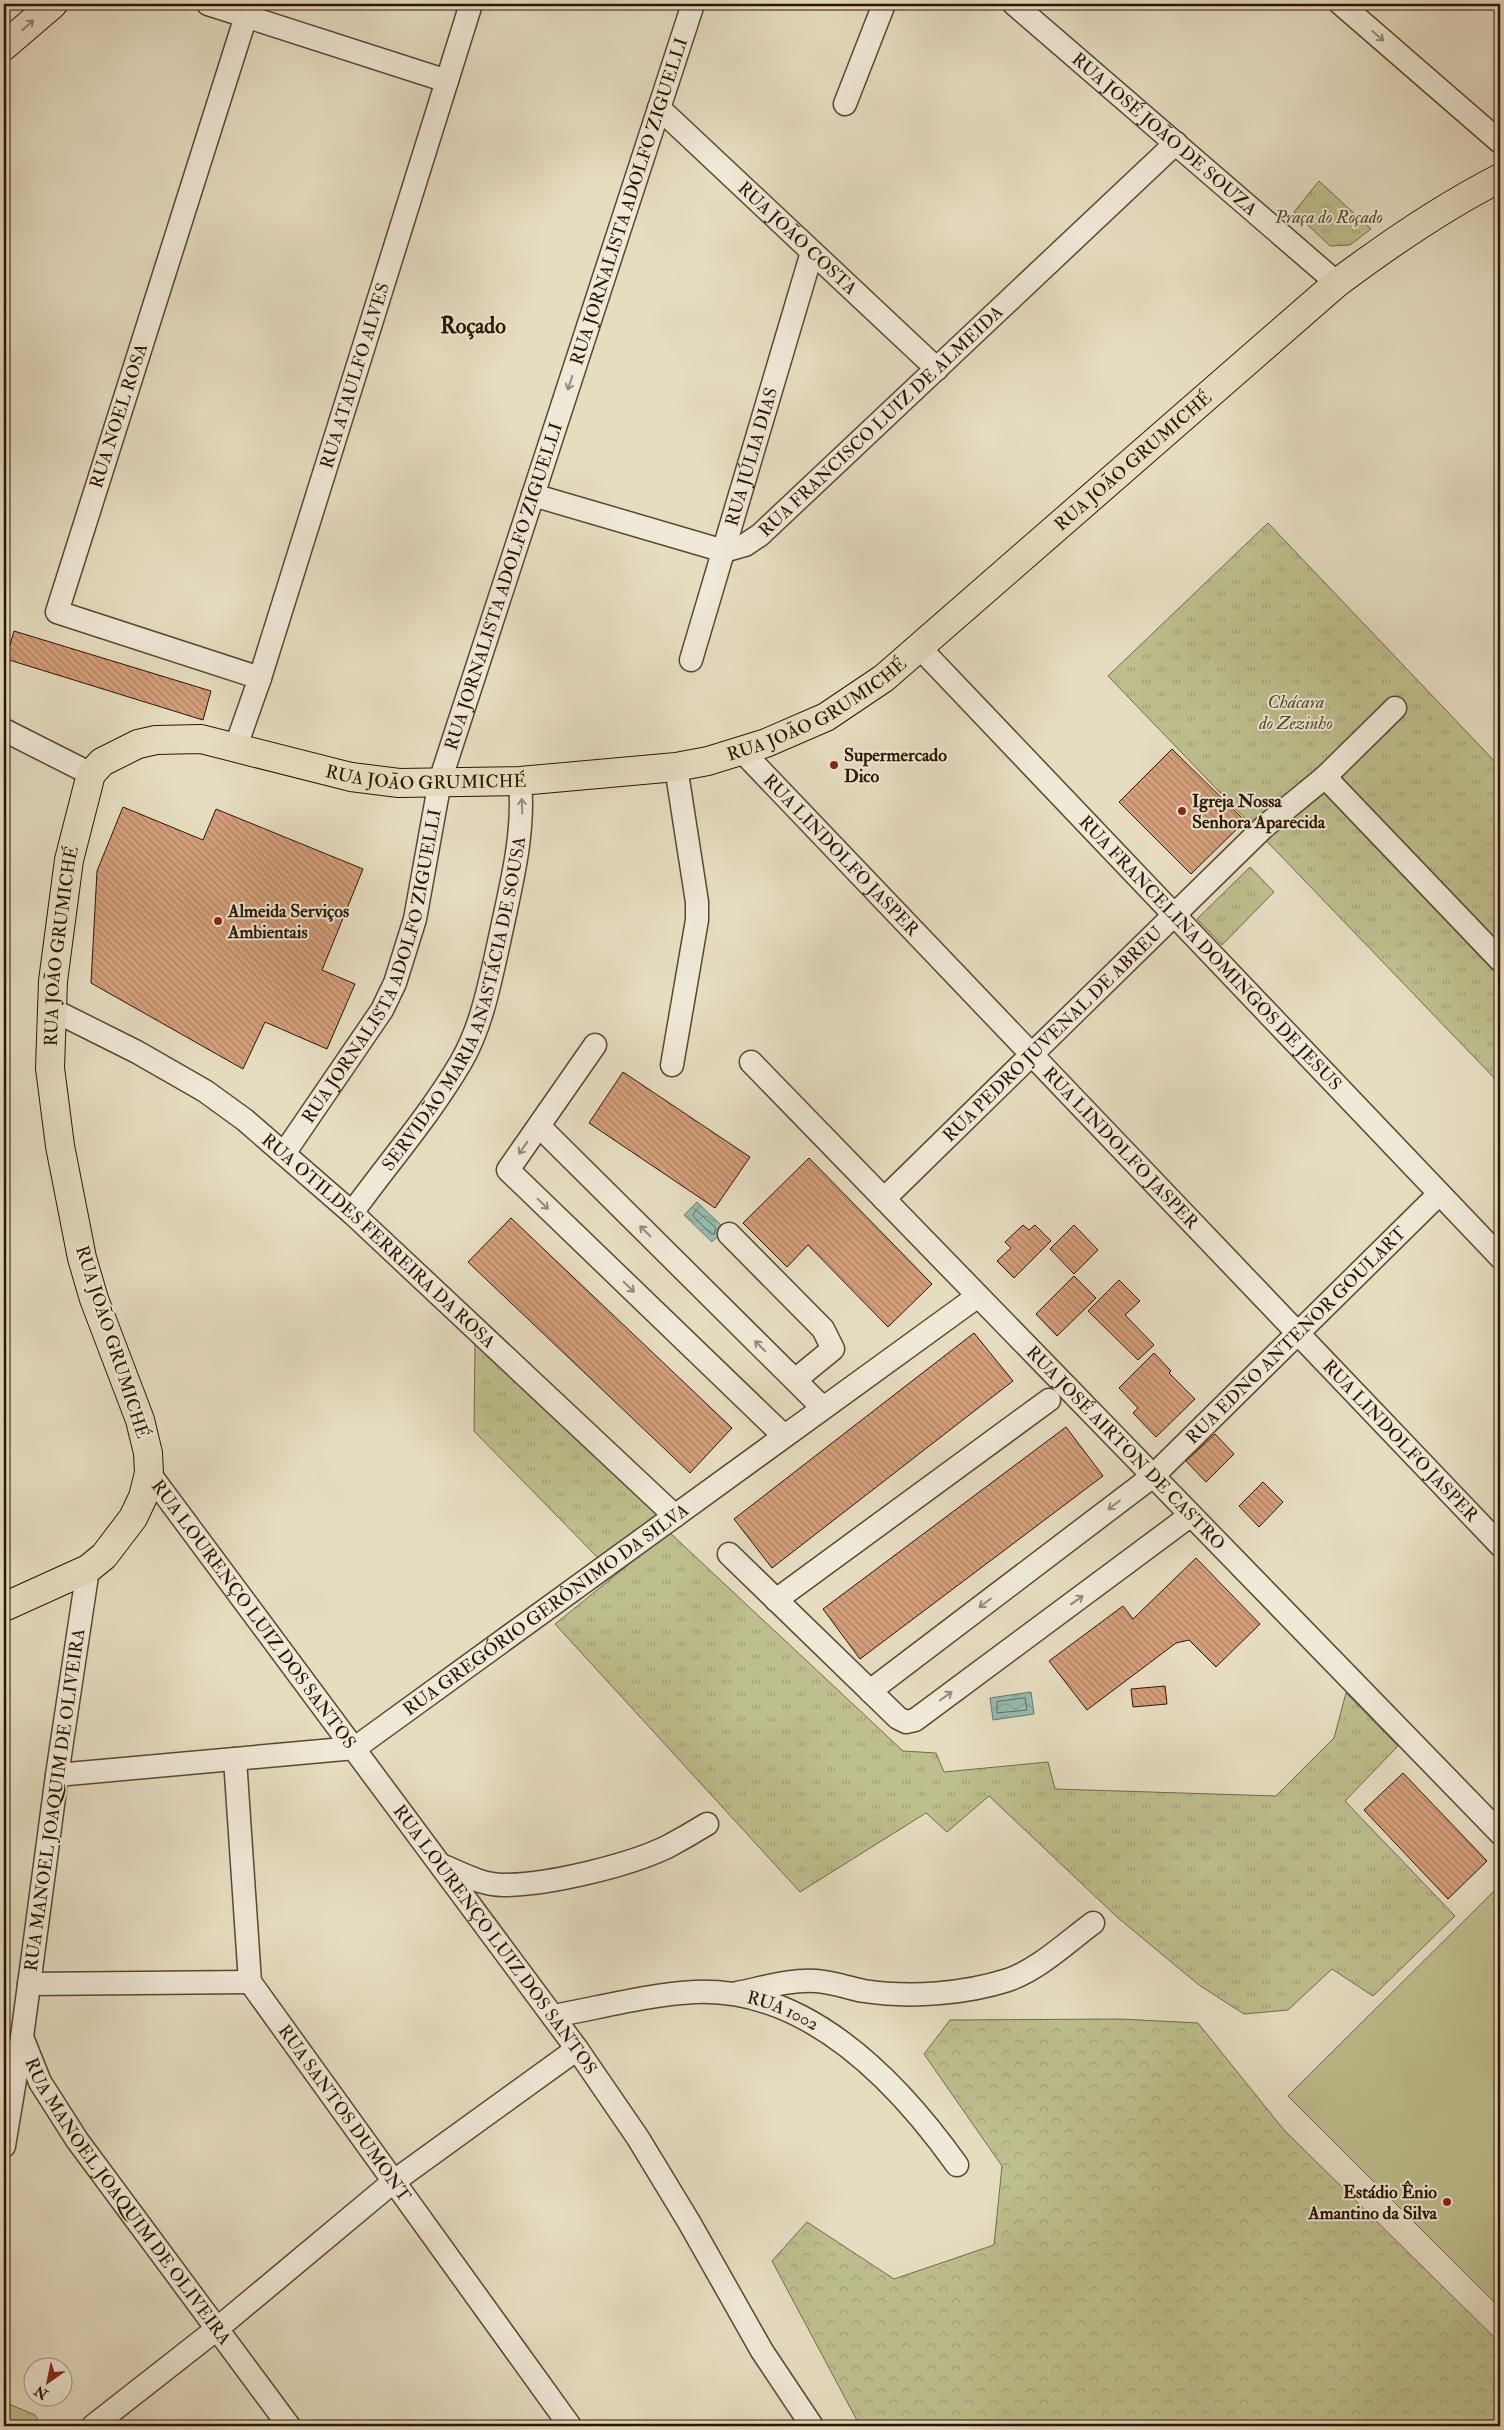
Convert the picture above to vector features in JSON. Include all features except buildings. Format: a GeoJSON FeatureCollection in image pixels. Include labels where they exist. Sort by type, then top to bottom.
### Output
{"type":"FeatureCollection","features":[{"type":"Feature","properties":{"kind":"main road"},"geometry":{"type":"LineString","coordinates":[[4,46],[53,4]]}},
{"type":"Feature","properties":{"kind":"main road","name":"RUA JOÃO GRUMICHÉ"},"geometry":{"type":"LineString","coordinates":[[4,1607],[88,1569],[104,1556],[133,1518],[143,1497],[149,1473],[148,1453],[140,1420],[94,1299],[82,1258],[65,1173],[53,1097],[50,1052],[51,1009],[69,860],[92,774],[102,762],[138,744],[156,740],[201,739],[236,746],[351,777],[399,783],[520,781],[676,767],[708,761],[766,743],[826,717],[877,683],[920,648],[1337,283],[1438,213],[1500,178]]}},
{"type":"Feature","properties":{"kind":"street"},"geometry":{"type":"LineString","coordinates":[[208,4],[447,81]]}},
{"type":"Feature","properties":{"kind":"street","name":"RUA ATAULFO ALVES"},"geometry":{"type":"LineString","coordinates":[[236,746],[260,678],[471,4]]}},
{"type":"Feature","properties":{"kind":"street","name":"RUA JORNALISTA ADOLFO ZIGUELLI"},"geometry":{"type":"LineString","coordinates":[[285,1152],[382,1010],[395,983],[415,919],[440,781],[693,4]]}},
{"type":"Feature","properties":{"kind":"street"},"geometry":{"type":"LineString","coordinates":[[845,104],[884,4]]}},
{"type":"Feature","properties":{"kind":"street","name":"RUA JOSÉ JOÃO DE SOUZA"},"geometry":{"type":"LineString","coordinates":[[1014,4],[1337,283]]}},
{"type":"Feature","properties":{"kind":"street"},"geometry":{"type":"LineString","coordinates":[[1341,4],[1500,142]]}},
{"type":"Feature","properties":{"kind":"street","name":"RUA NOEL ROSA"},"geometry":{"type":"LineString","coordinates":[[246,16],[57,612],[260,678]]}},
{"type":"Feature","properties":{"kind":"street","name":"RUA JOÃO COSTA"},"geometry":{"type":"LineString","coordinates":[[659,108],[937,369]]}},
{"type":"Feature","properties":{"kind":"street","name":"RUA FRANCISCO LUIZ DE ALMEIDA"},"geometry":{"type":"LineString","coordinates":[[724,551],[745,545],[760,535],[1176,144]]}},
{"type":"Feature","properties":{"kind":"street","name":"RUA JÚLIA DIAS"},"geometry":{"type":"LineString","coordinates":[[691,660],[812,252]]}},
{"type":"Feature","properties":{"kind":"street"},"geometry":{"type":"LineString","coordinates":[[533,495],[724,551]]}},
{"type":"Feature","properties":{"kind":"street","name":"RUA FRANCELINA DOMINGOS DE JESUS"},"geometry":{"type":"LineString","coordinates":[[920,648],[1500,1257]]}},
{"type":"Feature","properties":{"kind":"street","name":"RUA PEDRO JUVENAL DE ABREU"},"geometry":{"type":"LineString","coordinates":[[884,1199],[1264,827],[1325,777],[1395,708]]}},
{"type":"Feature","properties":{"kind":"street"},"geometry":{"type":"LineString","coordinates":[[4,730],[92,774]]}},
{"type":"Feature","properties":{"kind":"street","name":"RUA LINDOLFO JASPER"},"geometry":{"type":"LineString","coordinates":[[741,750],[1500,1545]]}},
{"type":"Feature","properties":{"kind":"street"},"geometry":{"type":"LineString","coordinates":[[672,1065],[697,920],[676,767]]}},
{"type":"Feature","properties":{"kind":"street"},"geometry":{"type":"LineString","coordinates":[[1325,777],[1500,960]]}},
{"type":"Feature","properties":{"kind":"street","name":"SERVIDÃO MARIA ANASTÁCIA DE SOUSA"},"geometry":{"type":"LineString","coordinates":[[352,1213],[445,1086],[462,1061],[473,1037],[487,995],[514,873],[523,809],[520,781]]}},
{"type":"Feature","properties":{"kind":"street","name":"RUA OTILDES FERREIRA DA ROSA"},"geometry":{"type":"LineString","coordinates":[[51,1009],[138,1052],[205,1091],[285,1152],[675,1516]]}},
{"type":"Feature","properties":{"kind":"street"},"geometry":{"type":"LineString","coordinates":[[595,1045],[508,1170],[784,1436]]}},
{"type":"Feature","properties":{"kind":"street","name":"RUA JOSÉ AIRTON DE CASTRO"},"geometry":{"type":"LineString","coordinates":[[752,1062],[1500,1833]]}},
{"type":"Feature","properties":{"kind":"street"},"geometry":{"type":"LineString","coordinates":[[539,1126],[823,1408]]}},
{"type":"Feature","properties":{"kind":"street","name":"RUA EDNO ANTENOR GOULART"},"geometry":{"type":"LineString","coordinates":[[870,1691],[1153,1476],[1439,1194]]}},
{"type":"Feature","properties":{"kind":"street"},"geometry":{"type":"LineString","coordinates":[[728,1234],[823,1329],[833,1349],[795,1380]]}},
{"type":"Feature","properties":{"kind":"street","name":"RUA GREGÓRIO GERÔNIMO DA SILVA"},"geometry":{"type":"LineString","coordinates":[[355,1748],[978,1296]]}},
{"type":"Feature","properties":{"kind":"street"},"geometry":{"type":"LineString","coordinates":[[776,1600],[1049,1400]]}},
{"type":"Feature","properties":{"kind":"street","name":"RUA LOURENÇO LUIZ DOS SANTOS"},"geometry":{"type":"LineString","coordinates":[[149,1473],[577,2049],[638,2138],[689,2222],[762,2350],[812,2426]]}},
{"type":"Feature","properties":{"kind":"street"},"geometry":{"type":"LineString","coordinates":[[729,1554],[898,1718],[906,1722],[915,1720],[1191,1515]]}},
{"type":"Feature","properties":{"kind":"street","name":"RUA MANOEL JOAQUIM DE OLIVEIRA"},"geometry":{"type":"LineString","coordinates":[[88,1569],[57,1774],[22,2037],[40,2082],[77,2140],[289,2426]]}},
{"type":"Feature","properties":{"kind":"street"},"geometry":{"type":"LineString","coordinates":[[57,1774],[355,1748]]}},
{"type":"Feature","properties":{"kind":"street"},"geometry":{"type":"LineString","coordinates":[[29,1984],[250,1982],[234,1759]]}},
{"type":"Feature","properties":{"kind":"street"},"geometry":{"type":"LineString","coordinates":[[440,1864],[486,1882],[502,1885],[535,1882],[633,1859],[665,1847],[707,1824]]}},
{"type":"Feature","properties":{"kind":"street"},"geometry":{"type":"LineString","coordinates":[[731,1994],[792,1982],[815,1981],[903,1995],[968,1988],[1008,1979],[1042,1962],[1093,1923]]}},
{"type":"Feature","properties":{"kind":"street","name":"RUA SANTOS DUMONT"},"geometry":{"type":"LineString","coordinates":[[250,1982],[570,2426]]}},
{"type":"Feature","properties":{"kind":"street","name":"RUA 1002"},"geometry":{"type":"LineString","coordinates":[[552,2016],[695,1992],[731,1994],[778,2006],[834,2035],[868,2064],[933,2132],[957,2165]]}},
{"type":"Feature","properties":{"kind":"street"},"geometry":{"type":"LineString","coordinates":[[4,2146],[22,2037]]}},
{"type":"Feature","properties":{"kind":"street"},"geometry":{"type":"LineString","coordinates":[[93,2426],[218,2328],[393,2182],[577,2049]]}},
{"type":"Feature","properties":{"kind":"green space","name":"Praça do Roçado"},"geometry":{"type":"Polygon","coordinates":[[[1319,181],[1371,229],[1350,245],[1330,246],[1294,212],[1319,181]]]}},
{"type":"Feature","properties":{"kind":"green space","name":"Chácara do Zezinho"},"geometry":{"type":"Polygon","coordinates":[[[1268,523],[1500,767],[1500,1084],[1108,676],[1268,523]]]}},
{"type":"Feature","properties":{"kind":"green space"},"geometry":{"type":"Polygon","coordinates":[[[1250,867],[1274,892],[1222,945],[1197,919],[1250,867]]]}},
{"type":"Feature","properties":{"kind":"green space"},"geometry":{"type":"Polygon","coordinates":[[[475,1341],[660,1514],[598,1558],[474,1431],[475,1341]]]}},
{"type":"Feature","properties":{"kind":"green space"},"geometry":{"type":"Polygon","coordinates":[[[669,1532],[903,1751],[936,1753],[944,1772],[1048,1762],[1055,1789],[1276,1796],[1334,1738],[1346,1693],[1398,1746],[1345,1801],[1455,1916],[1373,1996],[1332,1969],[1288,2010],[1244,2014],[1199,1985],[1117,1917],[989,1796],[947,1832],[926,1813],[800,1892],[555,1624],[669,1532]]]}},
{"type":"Feature","properties":{"kind":"green space","name":"Estádio Ênio Amantino da Silva"},"geometry":{"type":"Polygon","coordinates":[[[1500,1885],[1500,2308],[1288,2096],[1500,1885]]]}},
{"type":"Feature","properties":{"kind":"green space"},"geometry":{"type":"Polygon","coordinates":[[[1120,2019],[1198,2023],[1284,2130],[1500,2343],[1500,2426],[860,2426],[772,2261],[807,2222],[894,2279],[994,2245],[1002,2166],[924,2054],[950,2020],[1120,2019]]]}},
{"type":"Feature","properties":{"kind":"green space"},"geometry":{"type":"Polygon","coordinates":[[[4,2402],[35,2415],[42,2426],[4,2426],[4,2402]]]}},
{"type":"Feature","properties":{"kind":"water"},"geometry":{"type":"Polygon","coordinates":[[[697,1202],[725,1229],[712,1242],[684,1215],[697,1202]]]}},
{"type":"Feature","properties":{"kind":"water"},"geometry":{"type":"Polygon","coordinates":[[[1031,1692],[1034,1714],[993,1720],[990,1698],[1031,1692]]]}},
{"type":"Feature","properties":{"kind":"place","name":"Supermercado Dico"},"geometry":{"type":"Point","coordinates":[834,765]}},
{"type":"Feature","properties":{"kind":"place","name":"Igreja Nossa Senhora Aparecida"},"geometry":{"type":"Point","coordinates":[1182,811]}},
{"type":"Feature","properties":{"kind":"place","name":"Almeida Serviços Ambientais"},"geometry":{"type":"Point","coordinates":[218,921]}},
{"type":"Feature","properties":{"kind":"place","name":"Estádio Ênio Amantino da Silva"},"geometry":{"type":"Point","coordinates":[1447,2202]}},
{"type":"Feature","properties":{"kind":"district","name":"Roçado"},"geometry":{"type":"Point","coordinates":[473,326]}}]}
